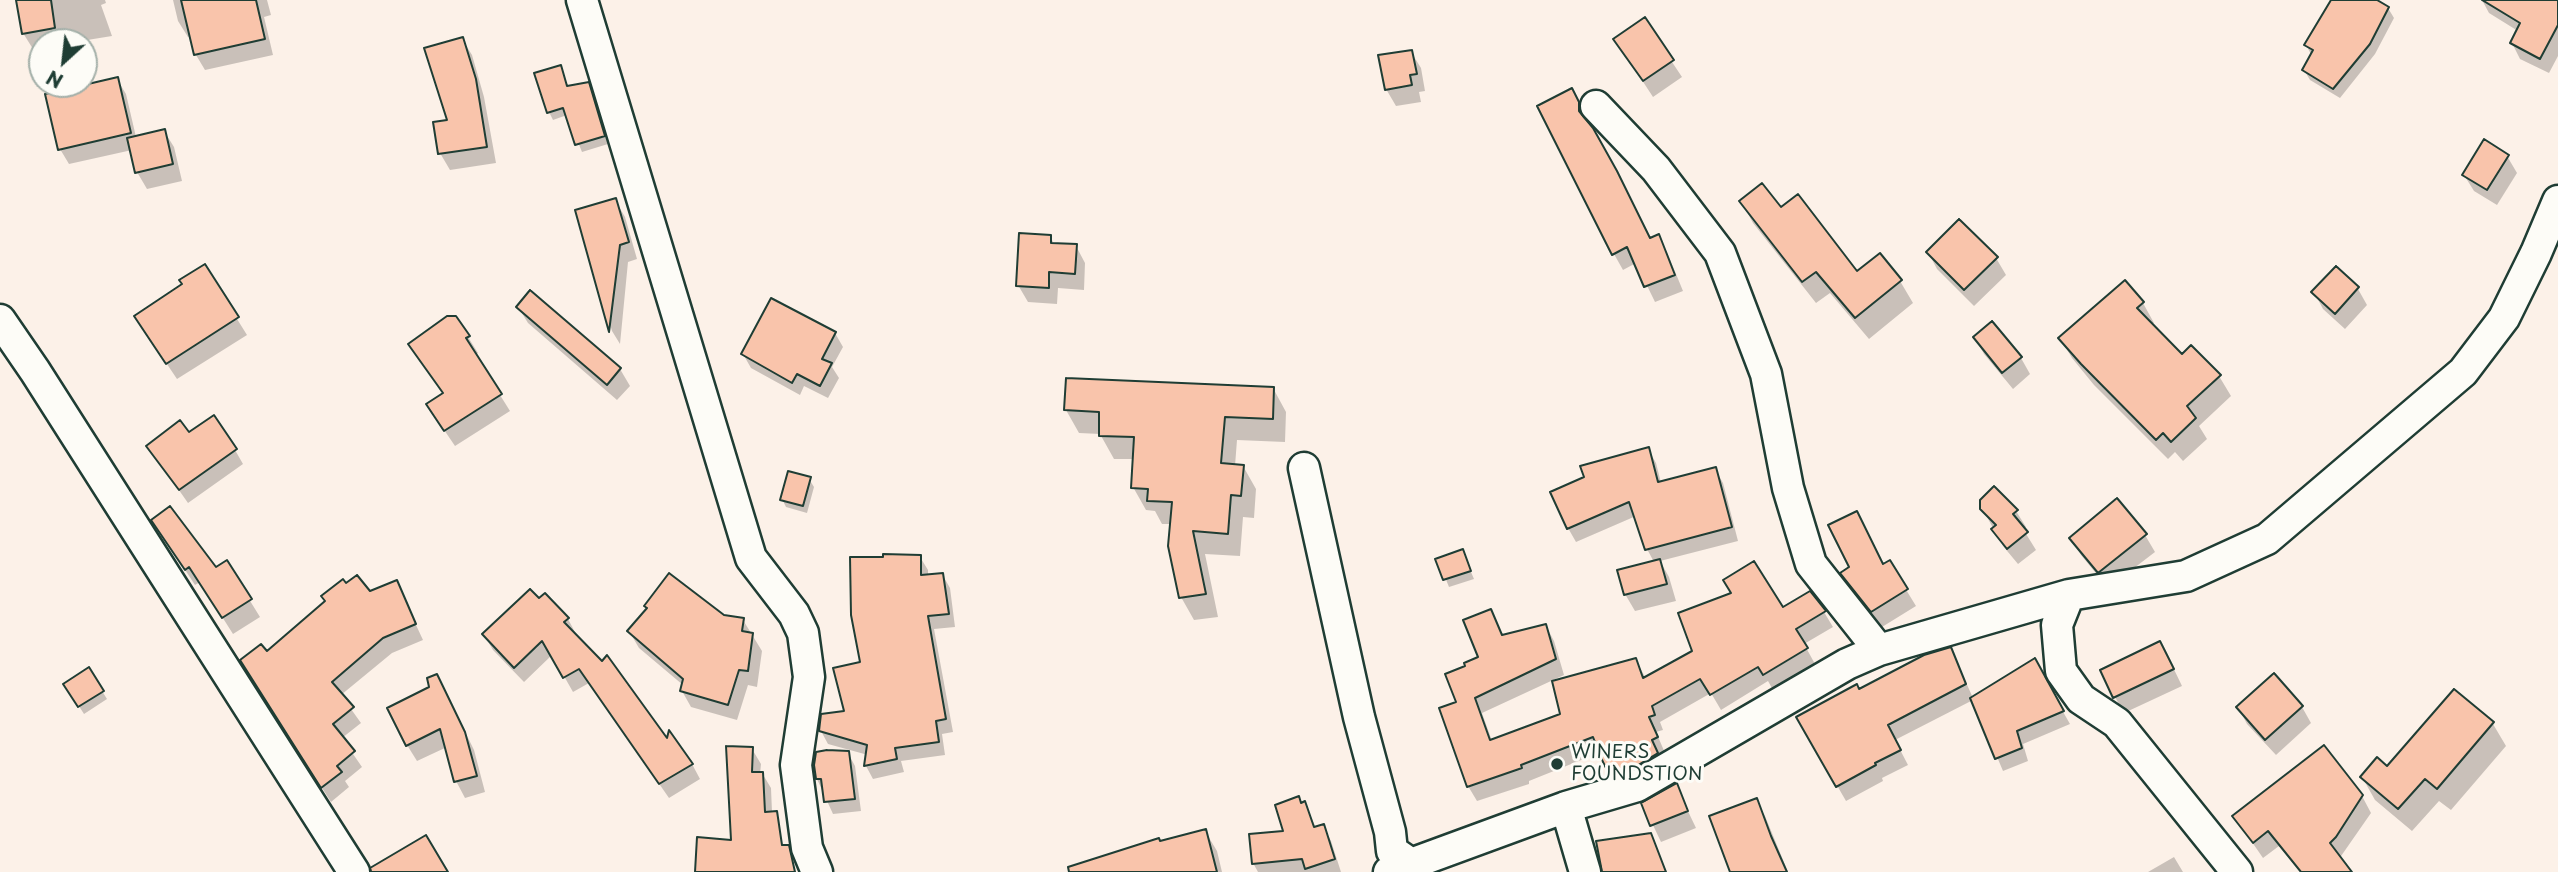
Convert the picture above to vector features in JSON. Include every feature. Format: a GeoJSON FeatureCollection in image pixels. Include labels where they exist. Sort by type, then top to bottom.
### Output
{"type":"FeatureCollection","features":[{"type":"Feature","properties":{"kind":"street"},"geometry":{"type":"LineString","coordinates":[[582,0],[751,558],[794,614],[803,633],[809,677],[796,765],[807,848],[817,872]]}},
{"type":"Feature","properties":{"kind":"street"},"geometry":{"type":"LineString","coordinates":[[1596,106],[1656,169],[1720,253],[1766,374],[1787,488],[1811,564],[1879,650]]}},
{"type":"Feature","properties":{"kind":"street"},"geometry":{"type":"LineString","coordinates":[[1304,468],[1359,717],[1390,832],[1392,851],[1400,868],[1566,807],[1637,786],[1847,664],[1879,650],[2069,595],[2186,576],[2267,538],[2463,372],[2504,318],[2558,201]]}},
{"type":"Feature","properties":{"kind":"street"},"geometry":{"type":"LineString","coordinates":[[0,320],[43,382],[354,872]]}},
{"type":"Feature","properties":{"kind":"street"},"geometry":{"type":"LineString","coordinates":[[2069,595],[2057,625],[2061,671],[2081,699],[2117,723],[2237,872]]}},
{"type":"Feature","properties":{"kind":"street"},"geometry":{"type":"LineString","coordinates":[[1566,807],[1585,872]]}},
{"type":"Feature","properties":{"kind":"building"},"geometry":{"type":"Polygon","coordinates":[[[16,0],[51,0],[55,28],[28,28],[28,33],[22,34],[16,0]]]}},
{"type":"Feature","properties":{"kind":"building"},"geometry":{"type":"Polygon","coordinates":[[[181,0],[256,0],[265,39],[194,55],[181,0]]]}},
{"type":"Feature","properties":{"kind":"building"},"geometry":{"type":"Polygon","coordinates":[[[2331,0],[2377,0],[2389,7],[2370,44],[2333,89],[2302,70],[2313,50],[2304,45],[2331,0]]]}},
{"type":"Feature","properties":{"kind":"building"},"geometry":{"type":"Polygon","coordinates":[[[2482,0],[2558,0],[2558,25],[2540,59],[2510,43],[2520,23],[2482,0]]]}},
{"type":"Feature","properties":{"kind":"building"},"geometry":{"type":"Polygon","coordinates":[[[1645,17],[1674,60],[1643,81],[1613,39],[1645,17]]]}},
{"type":"Feature","properties":{"kind":"building"},"geometry":{"type":"Polygon","coordinates":[[[463,37],[476,79],[487,147],[438,154],[433,122],[447,120],[424,48],[463,37]]]}},
{"type":"Feature","properties":{"kind":"building"},"geometry":{"type":"Polygon","coordinates":[[[1412,50],[1417,74],[1410,75],[1412,85],[1385,90],[1378,55],[1412,50]]]}},
{"type":"Feature","properties":{"kind":"building"},"geometry":{"type":"Polygon","coordinates":[[[561,65],[567,86],[589,82],[605,136],[575,145],[563,108],[547,113],[534,73],[561,65]]]}},
{"type":"Feature","properties":{"kind":"building"},"geometry":{"type":"Polygon","coordinates":[[[118,77],[131,133],[58,150],[46,98],[98,98],[98,82],[118,77]]]}},
{"type":"Feature","properties":{"kind":"building"},"geometry":{"type":"Polygon","coordinates":[[[1572,88],[1579,102],[1579,111],[1593,128],[1650,238],[1659,234],[1675,275],[1644,287],[1627,247],[1612,255],[1537,106],[1572,88]]]}},
{"type":"Feature","properties":{"kind":"building"},"geometry":{"type":"Polygon","coordinates":[[[165,129],[173,164],[135,173],[127,138],[165,129]]]}},
{"type":"Feature","properties":{"kind":"building"},"geometry":{"type":"Polygon","coordinates":[[[2484,139],[2509,155],[2487,190],[2462,175],[2484,139]]]}},
{"type":"Feature","properties":{"kind":"building"},"geometry":{"type":"Polygon","coordinates":[[[1762,183],[1781,207],[1798,194],[1857,271],[1880,253],[1902,280],[1855,318],[1816,272],[1802,282],[1739,201],[1762,183]]]}},
{"type":"Feature","properties":{"kind":"building"},"geometry":{"type":"Polygon","coordinates":[[[616,198],[629,242],[620,245],[609,332],[575,210],[616,198]]]}},
{"type":"Feature","properties":{"kind":"building"},"geometry":{"type":"Polygon","coordinates":[[[1959,219],[1998,257],[1964,290],[1926,252],[1959,219]]]}},
{"type":"Feature","properties":{"kind":"building"},"geometry":{"type":"Polygon","coordinates":[[[1019,233],[1051,235],[1051,243],[1077,244],[1075,274],[1049,272],[1049,288],[1016,286],[1019,233]]]}},
{"type":"Feature","properties":{"kind":"building"},"geometry":{"type":"Polygon","coordinates":[[[205,264],[239,317],[166,364],[134,316],[182,284],[179,280],[205,264]]]}},
{"type":"Feature","properties":{"kind":"building"},"geometry":{"type":"Polygon","coordinates":[[[2336,266],[2359,287],[2335,314],[2311,292],[2336,266]]]}},
{"type":"Feature","properties":{"kind":"building"},"geometry":{"type":"Polygon","coordinates":[[[2125,280],[2144,302],[2137,308],[2182,354],[2191,345],[2221,375],[2187,406],[2196,418],[2171,442],[2163,433],[2156,440],[2058,338],[2125,280]]]}},
{"type":"Feature","properties":{"kind":"building"},"geometry":{"type":"Polygon","coordinates":[[[530,290],[621,368],[607,385],[516,307],[530,290]]]}},
{"type":"Feature","properties":{"kind":"building"},"geometry":{"type":"Polygon","coordinates":[[[771,298],[836,332],[822,359],[832,363],[820,386],[797,374],[792,383],[741,354],[771,298]]]}},
{"type":"Feature","properties":{"kind":"building"},"geometry":{"type":"Polygon","coordinates":[[[447,316],[456,316],[470,336],[466,338],[502,394],[444,431],[426,404],[443,393],[408,344],[447,316]]]}},
{"type":"Feature","properties":{"kind":"building"},"geometry":{"type":"Polygon","coordinates":[[[1992,321],[2022,357],[2002,373],[1973,337],[1992,321]]]}},
{"type":"Feature","properties":{"kind":"building"},"geometry":{"type":"Polygon","coordinates":[[[1066,378],[1274,387],[1273,419],[1225,417],[1221,463],[1244,465],[1241,496],[1231,495],[1228,534],[1193,531],[1206,594],[1179,598],[1168,546],[1172,502],[1147,501],[1148,489],[1131,488],[1134,437],[1099,436],[1099,412],[1064,410],[1066,378]]]}},
{"type":"Feature","properties":{"kind":"building"},"geometry":{"type":"Polygon","coordinates":[[[214,415],[237,449],[179,490],[146,446],[180,420],[189,432],[214,415]]]}},
{"type":"Feature","properties":{"kind":"building"},"geometry":{"type":"Polygon","coordinates":[[[1649,447],[1658,482],[1716,467],[1732,527],[1645,550],[1629,502],[1567,529],[1550,492],[1584,477],[1580,466],[1649,447]]]}},
{"type":"Feature","properties":{"kind":"building"},"geometry":{"type":"Polygon","coordinates":[[[788,471],[811,477],[803,506],[780,500],[788,471]]]}},
{"type":"Feature","properties":{"kind":"building"},"geometry":{"type":"Polygon","coordinates":[[[1994,486],[2018,510],[2013,514],[2028,532],[2007,549],[1991,529],[1996,525],[1980,509],[1980,500],[1994,486]]]}},
{"type":"Feature","properties":{"kind":"building"},"geometry":{"type":"Polygon","coordinates":[[[2117,498],[2147,534],[2098,573],[2069,538],[2117,498]]]}},
{"type":"Feature","properties":{"kind":"building"},"geometry":{"type":"Polygon","coordinates":[[[170,506],[216,567],[227,560],[252,599],[222,618],[189,567],[185,570],[151,520],[170,506]]]}},
{"type":"Feature","properties":{"kind":"building"},"geometry":{"type":"Polygon","coordinates":[[[1857,511],[1883,564],[1890,560],[1908,589],[1871,612],[1840,573],[1849,567],[1828,525],[1857,511]]]}},
{"type":"Feature","properties":{"kind":"building"},"geometry":{"type":"Polygon","coordinates":[[[1463,549],[1471,571],[1443,580],[1435,559],[1463,549]]]}},
{"type":"Feature","properties":{"kind":"building"},"geometry":{"type":"Polygon","coordinates":[[[883,554],[921,555],[921,575],[943,573],[949,614],[928,616],[946,719],[936,721],[939,742],[895,748],[897,759],[864,766],[867,745],[819,731],[821,714],[844,711],[833,668],[860,662],[851,615],[850,557],[883,557],[883,554]]]}},
{"type":"Feature","properties":{"kind":"building"},"geometry":{"type":"Polygon","coordinates":[[[1660,559],[1667,584],[1624,595],[1617,570],[1660,559]]]}},
{"type":"Feature","properties":{"kind":"building"},"geometry":{"type":"Polygon","coordinates":[[[1754,561],[1783,607],[1810,591],[1826,611],[1796,629],[1808,648],[1763,675],[1758,667],[1710,695],[1700,679],[1652,706],[1655,715],[1649,717],[1658,737],[1652,740],[1658,753],[1630,770],[1610,776],[1593,737],[1521,765],[1522,768],[1467,787],[1439,708],[1456,702],[1445,674],[1478,657],[1463,620],[1491,609],[1502,635],[1546,624],[1556,659],[1475,698],[1490,740],[1560,714],[1552,681],[1636,658],[1643,678],[1692,651],[1678,613],[1731,593],[1723,580],[1754,561]]]}},
{"type":"Feature","properties":{"kind":"building"},"geometry":{"type":"Polygon","coordinates":[[[669,573],[724,615],[744,618],[742,631],[753,633],[748,671],[739,670],[728,705],[680,691],[683,679],[627,631],[647,608],[644,606],[669,573]]]}},
{"type":"Feature","properties":{"kind":"building"},"geometry":{"type":"Polygon","coordinates":[[[357,575],[370,591],[397,580],[416,624],[383,638],[332,682],[354,707],[333,724],[355,751],[337,766],[342,772],[321,788],[240,660],[261,644],[267,651],[325,601],[321,596],[343,579],[346,583],[357,575]]]}},
{"type":"Feature","properties":{"kind":"building"},"geometry":{"type":"Polygon","coordinates":[[[530,589],[539,598],[545,593],[569,618],[564,622],[602,661],[607,655],[667,738],[669,730],[693,764],[659,784],[579,669],[563,678],[542,641],[514,668],[482,634],[530,589]]]}},
{"type":"Feature","properties":{"kind":"building"},"geometry":{"type":"Polygon","coordinates":[[[2160,641],[2174,669],[2113,698],[2100,670],[2160,641]]]}},
{"type":"Feature","properties":{"kind":"building"},"geometry":{"type":"Polygon","coordinates":[[[1951,647],[1966,684],[1888,725],[1901,750],[1836,787],[1796,717],[1857,684],[1859,689],[1924,655],[1951,647]]]}},
{"type":"Feature","properties":{"kind":"building"},"geometry":{"type":"Polygon","coordinates":[[[2035,658],[2064,711],[2017,731],[2022,748],[1995,759],[1970,698],[2035,658]]]}},
{"type":"Feature","properties":{"kind":"building"},"geometry":{"type":"Polygon","coordinates":[[[89,667],[104,691],[78,707],[63,684],[89,667]]]}},
{"type":"Feature","properties":{"kind":"building"},"geometry":{"type":"Polygon","coordinates":[[[2274,673],[2303,706],[2265,740],[2236,707],[2274,673]]]}},
{"type":"Feature","properties":{"kind":"building"},"geometry":{"type":"Polygon","coordinates":[[[437,674],[465,732],[477,776],[454,782],[440,729],[406,746],[387,708],[429,687],[427,678],[437,674]]]}},
{"type":"Feature","properties":{"kind":"building"},"geometry":{"type":"Polygon","coordinates":[[[2454,689],[2494,722],[2437,789],[2425,779],[2398,809],[2360,777],[2377,757],[2387,766],[2454,689]]]}},
{"type":"Feature","properties":{"kind":"building"},"geometry":{"type":"Polygon","coordinates":[[[2324,745],[2363,795],[2330,843],[2352,872],[2301,872],[2268,831],[2253,843],[2232,816],[2324,745]]]}},
{"type":"Feature","properties":{"kind":"building"},"geometry":{"type":"Polygon","coordinates":[[[726,746],[753,747],[752,772],[763,772],[765,812],[777,811],[782,845],[789,845],[795,872],[695,872],[697,837],[731,840],[726,746]]]}},
{"type":"Feature","properties":{"kind":"building"},"geometry":{"type":"Polygon","coordinates":[[[849,751],[855,799],[824,802],[821,779],[816,779],[814,765],[816,752],[849,751]]]}},
{"type":"Feature","properties":{"kind":"building"},"geometry":{"type":"Polygon","coordinates":[[[1677,783],[1688,811],[1650,826],[1641,803],[1677,783]]]}},
{"type":"Feature","properties":{"kind":"building"},"geometry":{"type":"Polygon","coordinates":[[[1299,796],[1301,803],[1305,801],[1314,827],[1324,824],[1335,859],[1305,869],[1302,859],[1252,864],[1249,834],[1283,831],[1275,805],[1299,796]]]}},
{"type":"Feature","properties":{"kind":"building"},"geometry":{"type":"Polygon","coordinates":[[[1757,798],[1787,872],[1730,872],[1709,816],[1757,798]]]}},
{"type":"Feature","properties":{"kind":"building"},"geometry":{"type":"Polygon","coordinates":[[[1206,829],[1217,872],[1069,872],[1068,867],[1159,838],[1160,841],[1206,829]]]}},
{"type":"Feature","properties":{"kind":"building"},"geometry":{"type":"Polygon","coordinates":[[[1651,833],[1666,872],[1602,872],[1596,841],[1651,833]]]}},
{"type":"Feature","properties":{"kind":"building"},"geometry":{"type":"Polygon","coordinates":[[[426,835],[448,872],[371,872],[370,868],[426,835]]]}},
{"type":"Feature","properties":{"kind":"place","name":"WINERS FOUNDSTION"},"geometry":{"type":"Point","coordinates":[1557,764]}}]}
